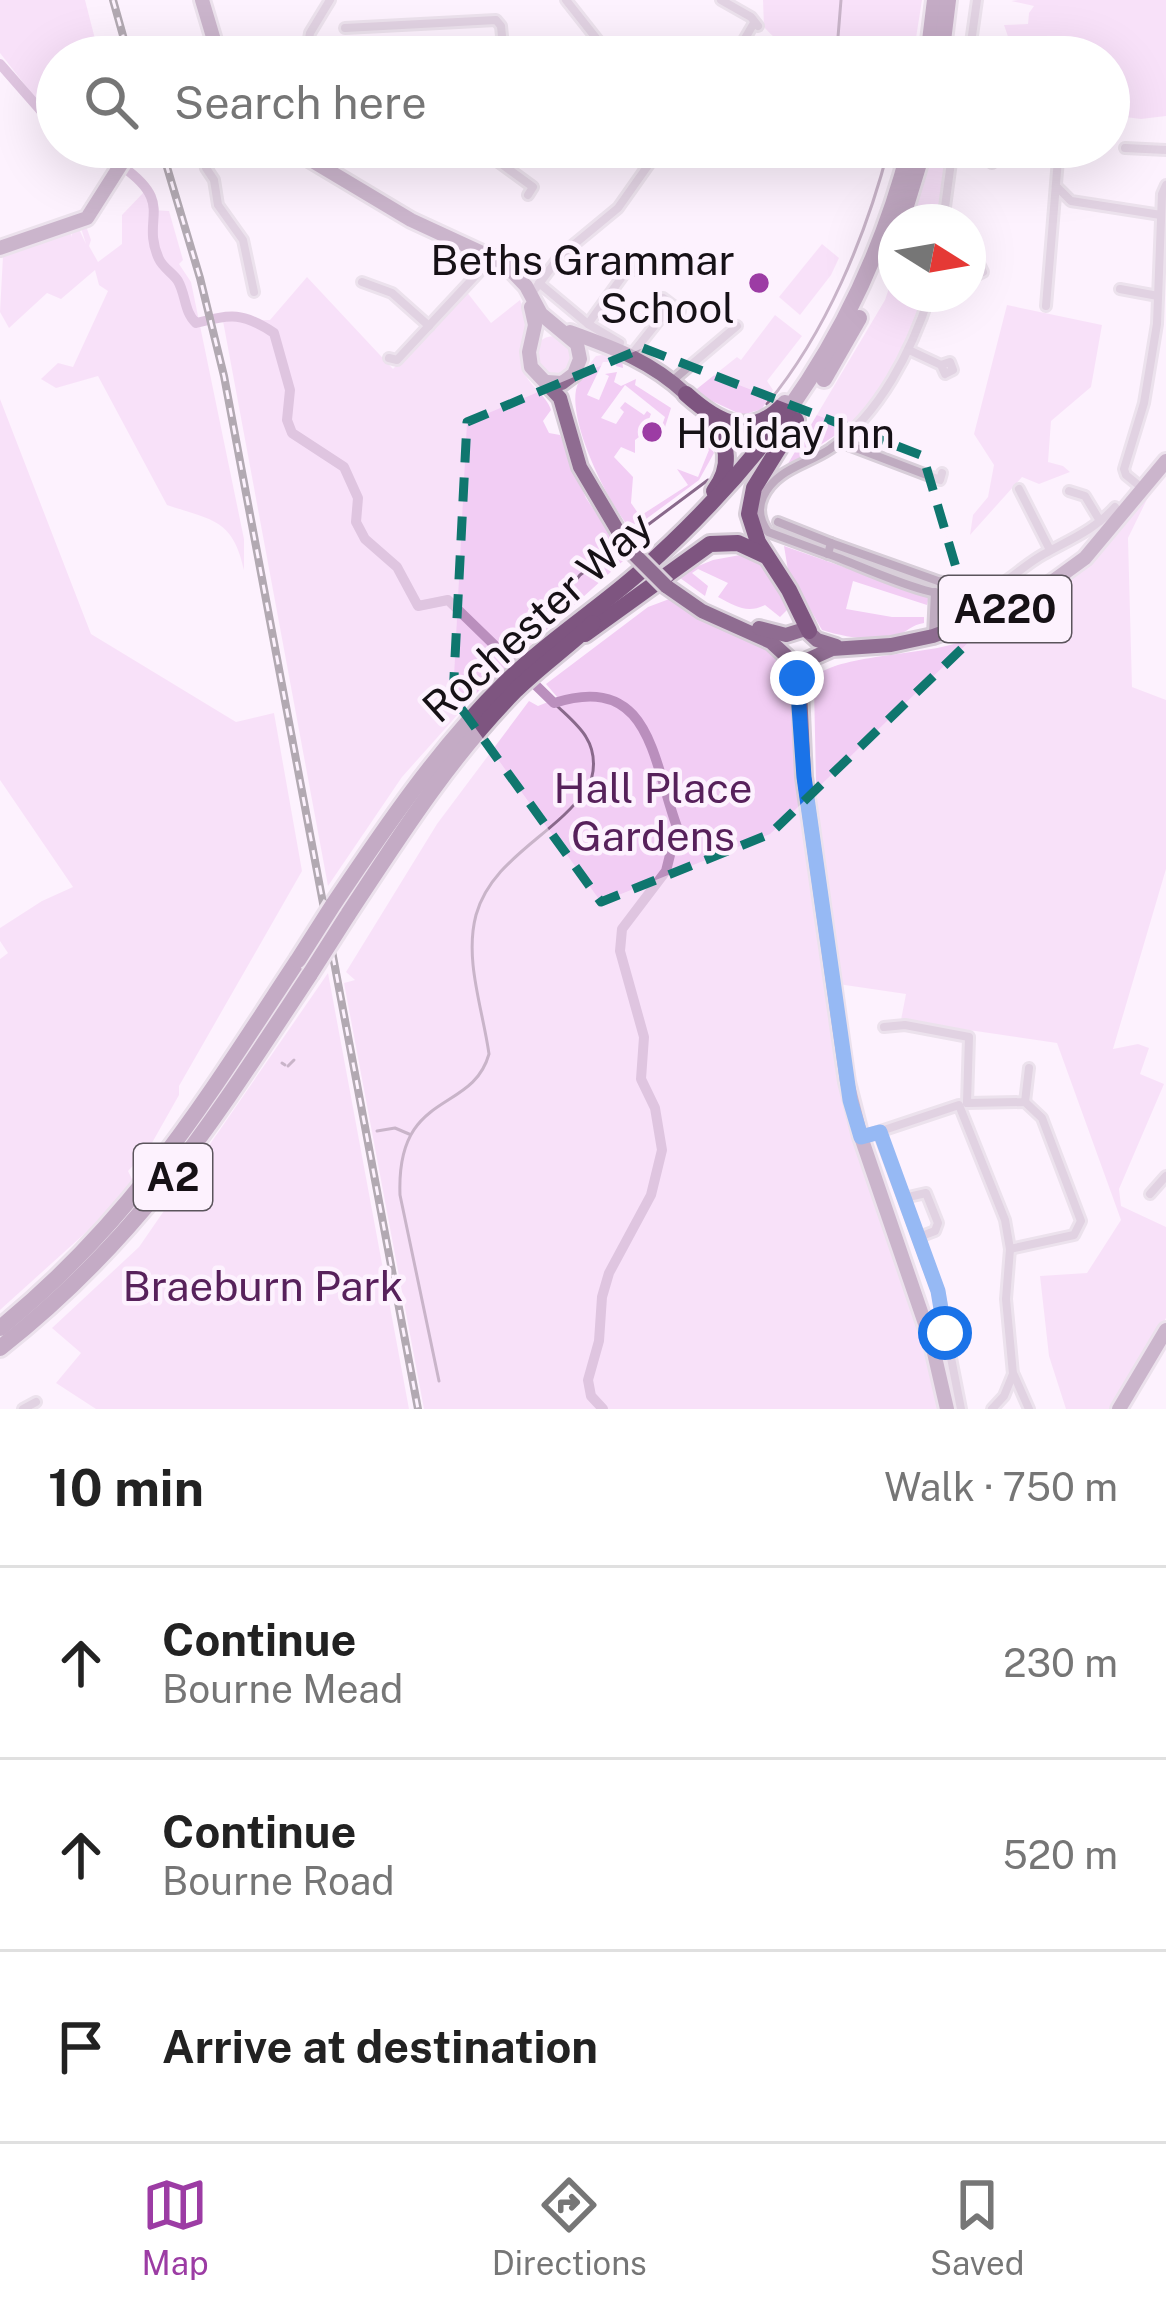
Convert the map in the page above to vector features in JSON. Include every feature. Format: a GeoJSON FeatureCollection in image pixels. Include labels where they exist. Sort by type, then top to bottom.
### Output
{"type":"FeatureCollection","features":[{"type":"Feature","properties":{"kind":"highway"},"geometry":{"type":"LineString","coordinates":[[931,36],[935,0]]}},
{"type":"Feature","properties":{"kind":"highway"},"geometry":{"type":"LineString","coordinates":[[944,36],[948,0]]}},
{"type":"Feature","properties":{"kind":"highway"},"geometry":{"type":"LineString","coordinates":[[679,387],[722,422],[766,420],[784,406],[850,297],[902,168]]}},
{"type":"Feature","properties":{"kind":"highway","name":"Rochester Way"},"geometry":{"type":"LineString","coordinates":[[567,638],[704,514],[785,418],[857,297],[889,220],[904,168]]}},
{"type":"Feature","properties":{"kind":"highway"},"geometry":{"type":"LineString","coordinates":[[907,204],[918,168]]}},
{"type":"Feature","properties":{"kind":"highway","name":"A2"},"geometry":{"type":"LineString","coordinates":[[793,424],[826,376],[878,276]]}},
{"type":"Feature","properties":{"kind":"highway"},"geometry":{"type":"LineString","coordinates":[[567,638],[720,484],[726,448],[706,412]]}},
{"type":"Feature","properties":{"kind":"highway"},"geometry":{"type":"LineString","coordinates":[[793,424],[750,499],[752,531],[795,602],[801,634]]}},
{"type":"Feature","properties":{"kind":"highway","name":"Rochester Way"},"geometry":{"type":"LineString","coordinates":[[0,1348],[69,1291],[157,1197],[208,1130],[340,910],[512,684],[705,526],[793,424]]}},
{"type":"Feature","properties":{"kind":"highway"},"geometry":{"type":"LineString","coordinates":[[567,638],[710,544],[738,543],[767,557]]}},
{"type":"Feature","properties":{"kind":"highway","name":"Rochester Way"},"geometry":{"type":"LineString","coordinates":[[0,1328],[82,1256],[144,1187],[304,967]]}},
{"type":"Feature","properties":{"kind":"main road"},"geometry":{"type":"LineString","coordinates":[[202,0],[213,36]]}},
{"type":"Feature","properties":{"kind":"main road"},"geometry":{"type":"LineString","coordinates":[[0,248],[87,218],[118,168]]}},
{"type":"Feature","properties":{"kind":"main road"},"geometry":{"type":"LineString","coordinates":[[327,168],[411,220],[495,258],[535,289],[541,314],[577,344],[569,401],[579,442],[603,499],[630,545]]}},
{"type":"Feature","properties":{"kind":"main road"},"geometry":{"type":"LineString","coordinates":[[495,258],[533,312],[531,367],[560,398],[580,466],[630,545],[701,611],[770,642],[788,660],[802,665],[812,660]]}},
{"type":"Feature","properties":{"kind":"main road"},"geometry":{"type":"LineString","coordinates":[[531,344],[542,334],[558,331],[622,348],[679,387]]}},
{"type":"Feature","properties":{"kind":"main road"},"geometry":{"type":"LineString","coordinates":[[547,382],[562,382],[592,353],[622,348]]}},
{"type":"Feature","properties":{"kind":"main road","name":"A220"},"geometry":{"type":"LineString","coordinates":[[812,660],[847,647],[933,636],[994,614],[1054,583],[1084,558],[1166,461]]}},
{"type":"Feature","properties":{"kind":"main road"},"geometry":{"type":"LineString","coordinates":[[669,583],[771,633],[801,634]]}},
{"type":"Feature","properties":{"kind":"main road"},"geometry":{"type":"LineString","coordinates":[[800,692],[812,660],[801,634]]}},
{"type":"Feature","properties":{"kind":"main road"},"geometry":{"type":"LineString","coordinates":[[801,634],[782,649],[800,692],[810,824],[843,1063],[861,1137],[932,1344],[947,1409]]}},
{"type":"Feature","properties":{"kind":"main road","name":"A220"},"geometry":{"type":"LineString","coordinates":[[801,634],[847,647]]}},
{"type":"Feature","properties":{"kind":"main road"},"geometry":{"type":"LineString","coordinates":[[1119,1409],[1166,1330]]}},
{"type":"Feature","properties":{"kind":"street"},"geometry":{"type":"LineString","coordinates":[[310,36],[330,0]]}},
{"type":"Feature","properties":{"kind":"street"},"geometry":{"type":"LineString","coordinates":[[566,0],[594,36]]}},
{"type":"Feature","properties":{"kind":"street"},"geometry":{"type":"LineString","coordinates":[[721,0],[751,17],[756,25],[748,36]]}},
{"type":"Feature","properties":{"kind":"street"},"geometry":{"type":"LineString","coordinates":[[972,36],[977,0]]}},
{"type":"Feature","properties":{"kind":"street"},"geometry":{"type":"LineString","coordinates":[[345,28],[496,20],[502,36]]}},
{"type":"Feature","properties":{"kind":"street"},"geometry":{"type":"LineString","coordinates":[[1130,148],[1166,150]]}},
{"type":"Feature","properties":{"kind":"street"},"geometry":{"type":"LineString","coordinates":[[206,168],[214,180],[218,205],[243,241],[254,292]]}},
{"type":"Feature","properties":{"kind":"street"},"geometry":{"type":"LineString","coordinates":[[507,168],[533,187],[528,195]]}},
{"type":"Feature","properties":{"kind":"street"},"geometry":{"type":"LineString","coordinates":[[646,168],[618,208],[560,256],[535,289],[622,348],[672,305]]}},
{"type":"Feature","properties":{"kind":"street"},"geometry":{"type":"LineString","coordinates":[[945,204],[950,168]]}},
{"type":"Feature","properties":{"kind":"street"},"geometry":{"type":"LineString","coordinates":[[1046,306],[1057,168]]}},
{"type":"Feature","properties":{"kind":"street"},"geometry":{"type":"LineString","coordinates":[[1142,488],[1124,469],[1144,403],[1166,185]]}},
{"type":"Feature","properties":{"kind":"street"},"geometry":{"type":"LineString","coordinates":[[1056,186],[1071,200],[1161,215]]}},
{"type":"Feature","properties":{"kind":"street"},"geometry":{"type":"LineString","coordinates":[[1054,209],[1071,200]]}},
{"type":"Feature","properties":{"kind":"street"},"geometry":{"type":"LineString","coordinates":[[389,358],[397,360],[495,258]]}},
{"type":"Feature","properties":{"kind":"street"},"geometry":{"type":"LineString","coordinates":[[588,324],[630,266],[636,270]]}},
{"type":"Feature","properties":{"kind":"street"},"geometry":{"type":"LineString","coordinates":[[362,282],[392,292],[429,326]]}},
{"type":"Feature","properties":{"kind":"street"},"geometry":{"type":"LineString","coordinates":[[1120,289],[1158,296]]}},
{"type":"Feature","properties":{"kind":"street"},"geometry":{"type":"LineString","coordinates":[[923,312],[909,350],[882,393],[842,439],[771,485],[759,511],[762,524],[776,534],[963,586],[965,598]]}},
{"type":"Feature","properties":{"kind":"street"},"geometry":{"type":"LineString","coordinates":[[679,387],[737,326]]}},
{"type":"Feature","properties":{"kind":"street"},"geometry":{"type":"LineString","coordinates":[[909,350],[941,365]]}},
{"type":"Feature","properties":{"kind":"street"},"geometry":{"type":"LineString","coordinates":[[842,439],[848,446],[940,480],[942,473]]}},
{"type":"Feature","properties":{"kind":"street"},"geometry":{"type":"LineString","coordinates":[[1019,489],[1051,550]]}},
{"type":"Feature","properties":{"kind":"street"},"geometry":{"type":"LineString","coordinates":[[1069,491],[1085,496],[1100,521]]}},
{"type":"Feature","properties":{"kind":"street"},"geometry":{"type":"LineString","coordinates":[[778,522],[935,592],[965,598],[989,590],[1115,507]]}},
{"type":"Feature","properties":{"kind":"street"},"geometry":{"type":"LineString","coordinates":[[933,636],[935,592]]}},
{"type":"Feature","properties":{"kind":"street"},"geometry":{"type":"LineString","coordinates":[[884,1027],[905,1025],[969,1037],[963,1104],[1005,1220],[1013,1374],[1029,1409]]}},
{"type":"Feature","properties":{"kind":"street"},"geometry":{"type":"LineString","coordinates":[[1025,1102],[1029,1068]]}},
{"type":"Feature","properties":{"kind":"street"},"geometry":{"type":"LineString","coordinates":[[861,1137],[963,1104],[1025,1102],[1042,1118],[1081,1221],[1074,1235],[1010,1249]]}},
{"type":"Feature","properties":{"kind":"street"},"geometry":{"type":"LineString","coordinates":[[880,1132],[938,1291],[961,1409]]}},
{"type":"Feature","properties":{"kind":"street"},"geometry":{"type":"LineString","coordinates":[[1153,1188],[1166,1176]]}},
{"type":"Feature","properties":{"kind":"street"},"geometry":{"type":"LineString","coordinates":[[904,1198],[926,1193],[938,1223],[937,1229],[919,1237]]}},
{"type":"Feature","properties":{"kind":"street"},"geometry":{"type":"LineString","coordinates":[[992,1409],[1004,1396],[1013,1374]]}},
{"type":"Feature","properties":{"kind":"street"},"geometry":{"type":"LineString","coordinates":[[23,1409],[35,1402]]}},
{"type":"Feature","properties":{"kind":"highlighted area"},"geometry":{"type":"Polygon","coordinates":[[[643,348],[923,456],[976,635],[770,834],[601,902],[453,697],[467,422],[643,348]]]}},
{"type":"Feature","properties":{"kind":"green space"},"geometry":{"type":"Polygon","coordinates":[[[0,0],[85,0],[94,36],[36,36],[36,99],[0,53],[0,0]]]}},
{"type":"Feature","properties":{"kind":"green space"},"geometry":{"type":"Polygon","coordinates":[[[763,0],[922,0],[916,36],[774,36],[764,27],[763,0]]]}},
{"type":"Feature","properties":{"kind":"green space"},"geometry":{"type":"Polygon","coordinates":[[[1166,0],[1166,116],[1130,118],[1130,36],[1008,36],[1004,25],[1028,24],[1034,6],[1011,1],[1166,0]]]}},
{"type":"Feature","properties":{"kind":"green space"},"geometry":{"type":"Polygon","coordinates":[[[928,168],[949,168],[944,204],[917,204],[928,168]]]}},
{"type":"Feature","properties":{"kind":"green space"},"geometry":{"type":"Polygon","coordinates":[[[144,192],[152,201],[152,210],[169,211],[183,260],[179,264],[191,282],[244,539],[244,570],[227,531],[167,505],[98,376],[56,388],[41,379],[58,363],[73,367],[108,291],[99,285],[95,270],[61,299],[47,293],[9,328],[0,312],[3,256],[70,230],[72,237],[72,230],[79,229],[86,244],[81,228],[86,226],[98,262],[122,244],[122,215],[144,192]]]}},
{"type":"Feature","properties":{"kind":"green space"},"geometry":{"type":"Polygon","coordinates":[[[822,244],[839,258],[800,315],[779,297],[822,244]]]}},
{"type":"Feature","properties":{"kind":"green space"},"geometry":{"type":"Polygon","coordinates":[[[307,277],[393,369],[466,291],[491,323],[520,300],[526,323],[521,360],[525,375],[551,410],[543,421],[549,433],[560,435],[586,498],[620,548],[623,561],[501,675],[485,684],[402,777],[328,886],[223,321],[270,320],[307,277]]]}},
{"type":"Feature","properties":{"kind":"green space"},"geometry":{"type":"Polygon","coordinates":[[[1007,305],[1102,325],[1091,387],[1051,421],[1048,462],[1070,472],[1039,484],[1022,477],[970,535],[973,515],[988,497],[994,465],[974,434],[1007,305]]]}},
{"type":"Feature","properties":{"kind":"green space"},"geometry":{"type":"Polygon","coordinates":[[[878,312],[919,312],[907,350],[856,422],[786,467],[878,312]]]}},
{"type":"Feature","properties":{"kind":"green space"},"geometry":{"type":"Polygon","coordinates":[[[775,315],[802,336],[767,381],[773,390],[762,409],[742,415],[693,392],[737,357],[741,360],[775,315]]]}},
{"type":"Feature","properties":{"kind":"green space"},"geometry":{"type":"Polygon","coordinates":[[[554,336],[569,342],[575,357],[569,372],[554,378],[539,372],[533,357],[539,342],[554,336]]]}},
{"type":"Feature","properties":{"kind":"green space"},"geometry":{"type":"Polygon","coordinates":[[[596,356],[622,358],[623,368],[616,362],[603,362],[587,395],[599,400],[609,376],[605,374],[617,372],[614,382],[621,386],[636,379],[635,385],[671,408],[660,443],[656,442],[665,417],[625,385],[601,418],[616,424],[625,402],[644,415],[651,414],[643,434],[635,440],[635,453],[621,447],[614,457],[633,477],[631,503],[640,516],[688,485],[677,469],[698,477],[709,450],[697,442],[706,437],[714,453],[699,480],[642,522],[649,531],[640,540],[595,470],[579,426],[576,390],[596,356]]]}},
{"type":"Feature","properties":{"kind":"green space"},"geometry":{"type":"Polygon","coordinates":[[[0,399],[91,634],[236,722],[274,713],[302,871],[179,1086],[179,1095],[148,1150],[128,1171],[133,1181],[103,1217],[0,1310],[0,959],[8,953],[0,941],[0,928],[73,887],[0,780],[0,399]]]}},
{"type":"Feature","properties":{"kind":"green space"},"geometry":{"type":"Polygon","coordinates":[[[1151,491],[1128,538],[1132,687],[1166,700],[1166,869],[1113,1049],[1138,1044],[1149,1048],[1140,1074],[1164,1084],[1119,1189],[1121,1206],[1166,1227],[1166,1318],[1112,1409],[1066,1409],[1049,1356],[1040,1276],[1087,1273],[1121,1220],[1057,1043],[901,1020],[906,994],[838,984],[817,829],[814,687],[815,677],[842,664],[957,643],[983,632],[1086,563],[1151,491]]]}},
{"type":"Feature","properties":{"kind":"green space"},"geometry":{"type":"Polygon","coordinates":[[[784,546],[929,597],[927,605],[853,581],[846,609],[924,617],[924,623],[878,639],[822,630],[788,570],[784,546]]]}},
{"type":"Feature","properties":{"kind":"green space"},"geometry":{"type":"Polygon","coordinates":[[[751,553],[780,590],[788,609],[780,617],[765,605],[747,609],[718,597],[728,583],[698,569],[692,573],[708,586],[705,596],[676,575],[713,560],[751,553]]]}},
{"type":"Feature","properties":{"kind":"green space","name":"Hall Place Gardens"},"geometry":{"type":"Polygon","coordinates":[[[672,598],[767,648],[789,677],[793,743],[841,1084],[859,1153],[931,1355],[942,1409],[424,1409],[344,983],[355,980],[346,972],[437,824],[529,701],[538,706],[558,698],[546,684],[648,607],[672,598]]]}},
{"type":"Feature","properties":{"kind":"green space","name":"Braeburn Park"},"geometry":{"type":"Polygon","coordinates":[[[328,973],[409,1409],[96,1409],[56,1383],[81,1353],[52,1328],[139,1247],[328,973]]]}},
{"type":"Feature","properties":{"kind":"waterway"},"geometry":{"type":"LineString","coordinates":[[838,36],[841,0]]}},
{"type":"Feature","properties":{"kind":"waterway"},"geometry":{"type":"LineString","coordinates":[[0,64],[36,105]]}},
{"type":"Feature","properties":{"kind":"waterway"},"geometry":{"type":"LineString","coordinates":[[124,168],[153,202],[154,245],[159,259],[178,281],[196,323],[236,317],[274,333],[290,390],[287,420],[292,433],[344,467],[358,498],[356,522],[365,539],[397,567],[418,606],[448,600],[554,703],[586,697],[610,700],[629,710],[652,749],[677,827],[666,871],[622,929],[620,951],[644,1037],[641,1079],[655,1108],[662,1150],[651,1195],[609,1273],[602,1297],[599,1341],[588,1380],[591,1396],[603,1409]]}},
{"type":"Feature","properties":{"kind":"waterway"},"geometry":{"type":"LineString","coordinates":[[767,404],[808,346],[842,282],[883,168]]}},
{"type":"Feature","properties":{"kind":"waterway"},"geometry":{"type":"LineString","coordinates":[[645,527],[708,480]]}},
{"type":"Feature","properties":{"kind":"waterway"},"geometry":{"type":"LineString","coordinates":[[517,665],[511,640],[555,606],[580,575],[606,556]]}},
{"type":"Feature","properties":{"kind":"waterway"},"geometry":{"type":"LineString","coordinates":[[439,1381],[400,1195],[402,1161],[422,1120],[467,1087],[489,1054],[472,950],[484,895],[509,863],[573,806],[592,778],[589,743],[554,703]]}},
{"type":"Feature","properties":{"kind":"waterway"},"geometry":{"type":"LineString","coordinates":[[288,1066],[294,1060]]}},
{"type":"Feature","properties":{"kind":"waterway"},"geometry":{"type":"LineString","coordinates":[[377,1131],[395,1128],[409,1134]]}},
{"type":"Feature","properties":{"kind":"railway"},"geometry":{"type":"LineString","coordinates":[[113,0],[123,36]]}},
{"type":"Feature","properties":{"kind":"railway"},"geometry":{"type":"LineString","coordinates":[[167,168],[224,376],[418,1409]]}},
{"type":"Feature","properties":{"kind":"place","name":"Beths Grammar School"},"geometry":{"type":"Point","coordinates":[759,283]}},
{"type":"Feature","properties":{"kind":"place","name":"Holiday Inn"},"geometry":{"type":"Point","coordinates":[652,432]}},
{"type":"Feature","properties":{"kind":"route"},"geometry":{"type":"LineString","coordinates":[[797,678],[804,777],[850,1100],[861,1137],[880,1132],[938,1291],[945,1333]]}}]}
